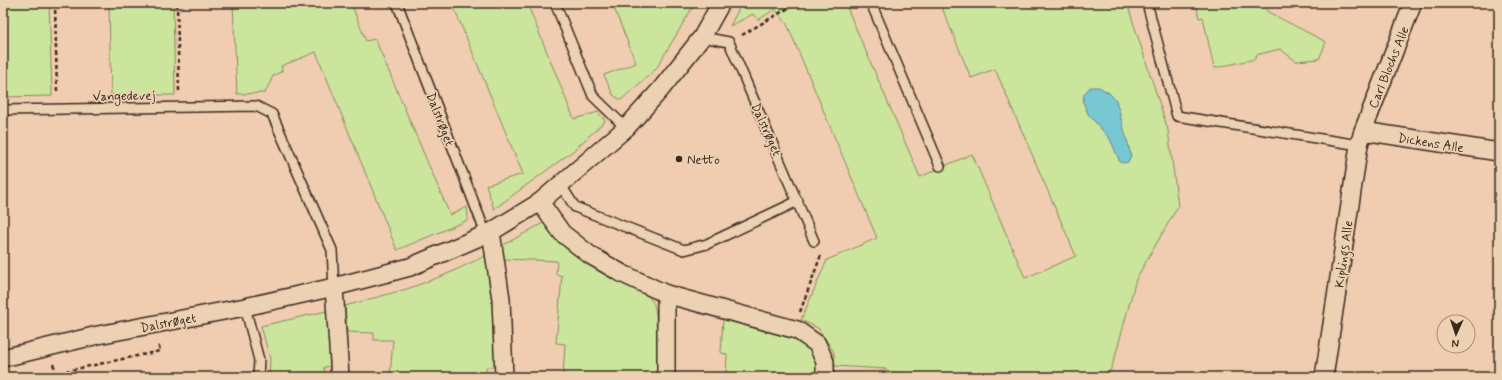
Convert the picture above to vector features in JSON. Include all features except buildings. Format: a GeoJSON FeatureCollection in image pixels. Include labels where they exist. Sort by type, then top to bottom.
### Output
{"type":"FeatureCollection","features":[{"type":"Feature","properties":{"kind":"street","name":"Dalstrøget"},"geometry":{"type":"LineString","coordinates":[[3,358],[98,335],[245,307],[334,287],[410,267],[488,233],[540,202],[626,128],[661,89],[702,37],[721,3]]}},
{"type":"Feature","properties":{"kind":"street","name":"Carl Blochs Alle"},"geometry":{"type":"LineString","coordinates":[[1361,138],[1413,3]]}},
{"type":"Feature","properties":{"kind":"street","name":"Dickens Alle"},"geometry":{"type":"LineString","coordinates":[[1361,138],[1499,152]]}},
{"type":"Feature","properties":{"kind":"street","name":"Kiplings Alle"},"geometry":{"type":"LineString","coordinates":[[1324,377],[1361,138]]}},
{"type":"Feature","properties":{"kind":"street"},"geometry":{"type":"LineString","coordinates":[[540,202],[562,233],[590,255],[621,273],[666,294],[793,329],[817,344],[825,362],[825,377]]}},
{"type":"Feature","properties":{"kind":"street","name":"Dalstrøget"},"geometry":{"type":"LineString","coordinates":[[488,233],[501,299],[504,377]]}},
{"type":"Feature","properties":{"kind":"street"},"geometry":{"type":"LineString","coordinates":[[334,287],[340,377]]}},
{"type":"Feature","properties":{"kind":"street"},"geometry":{"type":"LineString","coordinates":[[666,294],[666,377]]}},
{"type":"Feature","properties":{"kind":"lane","name":"Dalstrøget"},"geometry":{"type":"LineString","coordinates":[[397,3],[488,233]]}},
{"type":"Feature","properties":{"kind":"lane"},"geometry":{"type":"LineString","coordinates":[[555,3],[593,96],[626,128]]}},
{"type":"Feature","properties":{"kind":"lane"},"geometry":{"type":"LineString","coordinates":[[871,3],[940,166]]}},
{"type":"Feature","properties":{"kind":"lane"},"geometry":{"type":"LineString","coordinates":[[1147,3],[1177,116],[1361,138]]}},
{"type":"Feature","properties":{"kind":"lane"},"geometry":{"type":"LineString","coordinates":[[702,37],[729,42]]}},
{"type":"Feature","properties":{"kind":"lane","name":"Dalstrøget"},"geometry":{"type":"LineString","coordinates":[[729,42],[814,241]]}},
{"type":"Feature","properties":{"kind":"lane","name":"Vangedevej"},"geometry":{"type":"LineString","coordinates":[[3,110],[256,106],[272,114],[332,250],[334,287]]}},
{"type":"Feature","properties":{"kind":"lane"},"geometry":{"type":"LineString","coordinates":[[560,184],[575,207],[684,250],[708,244],[798,201]]}},
{"type":"Feature","properties":{"kind":"lane"},"geometry":{"type":"LineString","coordinates":[[245,307],[259,360],[258,377]]}},
{"type":"Feature","properties":{"kind":"path"},"geometry":{"type":"LineString","coordinates":[[55,3],[58,109]]}},
{"type":"Feature","properties":{"kind":"path"},"geometry":{"type":"LineString","coordinates":[[177,3],[180,107]]}},
{"type":"Feature","properties":{"kind":"path"},"geometry":{"type":"LineString","coordinates":[[729,42],[797,3]]}},
{"type":"Feature","properties":{"kind":"path"},"geometry":{"type":"LineString","coordinates":[[793,329],[821,254],[814,241]]}},
{"type":"Feature","properties":{"kind":"path"},"geometry":{"type":"LineString","coordinates":[[60,377],[57,373],[160,351],[155,325]]}},
{"type":"Feature","properties":{"kind":"green space"},"geometry":{"type":"Polygon","coordinates":[[[3,3],[49,3],[52,96],[3,97],[3,3]]]}},
{"type":"Feature","properties":{"kind":"green space"},"geometry":{"type":"Polygon","coordinates":[[[109,3],[173,3],[175,95],[111,95],[109,3]]]}},
{"type":"Feature","properties":{"kind":"green space"},"geometry":{"type":"Polygon","coordinates":[[[233,3],[351,3],[366,41],[375,39],[450,215],[467,207],[468,220],[397,250],[316,52],[281,66],[282,71],[273,76],[265,93],[237,94],[233,3]]]}},
{"type":"Feature","properties":{"kind":"green space"},"geometry":{"type":"Polygon","coordinates":[[[452,3],[527,3],[574,119],[598,112],[605,121],[573,151],[494,209],[486,185],[523,174],[452,3]]]}},
{"type":"Feature","properties":{"kind":"green space"},"geometry":{"type":"Polygon","coordinates":[[[612,3],[695,3],[656,69],[621,100],[613,95],[604,75],[636,63],[612,3]]]}},
{"type":"Feature","properties":{"kind":"green space"},"geometry":{"type":"Polygon","coordinates":[[[742,3],[845,3],[920,177],[972,154],[1025,278],[1076,256],[995,69],[971,78],[940,3],[1127,3],[1168,130],[1178,206],[1136,279],[1115,357],[1108,377],[885,377],[886,369],[835,366],[834,352],[818,328],[801,320],[827,260],[877,238],[787,24],[775,9],[758,20],[753,14],[730,26],[742,3]]]}},
{"type":"Feature","properties":{"kind":"green space"},"geometry":{"type":"Polygon","coordinates":[[[1196,3],[1260,3],[1268,12],[1326,42],[1319,59],[1296,61],[1280,49],[1256,55],[1255,59],[1214,68],[1203,17],[1199,18],[1196,3]]]}},
{"type":"Feature","properties":{"kind":"green space"},"geometry":{"type":"Polygon","coordinates":[[[543,223],[560,243],[580,259],[649,297],[654,304],[656,314],[658,377],[563,377],[565,344],[556,343],[562,276],[556,274],[557,261],[504,259],[500,247],[543,223]]]}},
{"type":"Feature","properties":{"kind":"green space"},"geometry":{"type":"Polygon","coordinates":[[[485,256],[494,325],[496,367],[486,367],[487,377],[390,377],[393,340],[374,340],[374,333],[347,332],[345,306],[407,289],[445,275],[485,256]]]}},
{"type":"Feature","properties":{"kind":"green space"},"geometry":{"type":"Polygon","coordinates":[[[327,311],[333,366],[324,367],[324,377],[269,377],[270,359],[261,326],[327,311]]]}},
{"type":"Feature","properties":{"kind":"green space"},"geometry":{"type":"Polygon","coordinates":[[[723,319],[802,341],[814,352],[819,377],[726,377],[727,354],[721,353],[723,319]]]}},
{"type":"Feature","properties":{"kind":"water"},"geometry":{"type":"Polygon","coordinates":[[[1090,87],[1099,87],[1109,93],[1116,100],[1131,155],[1128,162],[1120,162],[1110,139],[1088,114],[1083,102],[1084,94],[1090,87]]]}},
{"type":"Feature","properties":{"kind":"place","name":"Netto"},"geometry":{"type":"Point","coordinates":[679,159]}}]}
